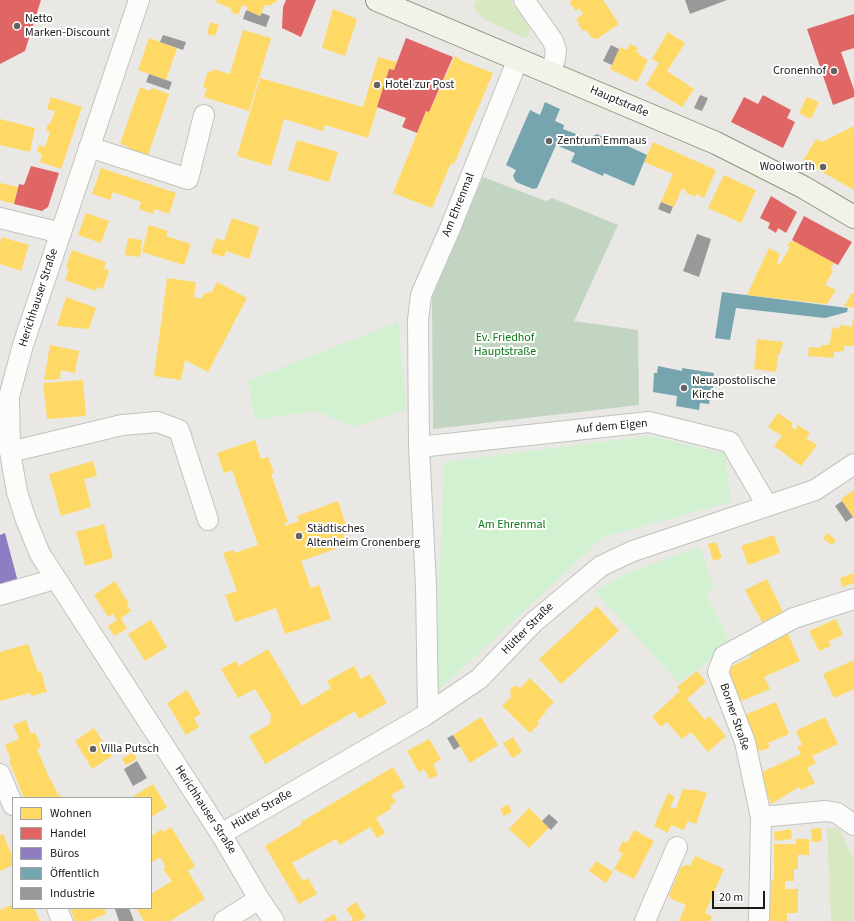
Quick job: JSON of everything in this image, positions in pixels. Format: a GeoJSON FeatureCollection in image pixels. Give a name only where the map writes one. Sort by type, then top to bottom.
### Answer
{"type":"FeatureCollection","features":[{"type":"Feature","properties":{"kind":"main road","name":"Hauptstraße"},"geometry":{"type":"LineString","coordinates":[[377,0],[716,143],[803,187],[854,217]]}},
{"type":"Feature","properties":{"kind":"street","name":"Herichhauser Straße"},"geometry":{"type":"LineString","coordinates":[[140,0],[23,345],[9,397],[10,452],[17,492],[26,520],[40,554],[221,834],[259,899],[274,921]]}},
{"type":"Feature","properties":{"kind":"street"},"geometry":{"type":"LineString","coordinates":[[524,0],[553,40],[556,50],[555,59],[550,72]]}},
{"type":"Feature","properties":{"kind":"street","name":"Am Ehrenmal"},"geometry":{"type":"LineString","coordinates":[[428,713],[426,586],[419,447],[418,320],[420,296],[452,224],[518,59]]}},
{"type":"Feature","properties":{"kind":"street"},"geometry":{"type":"LineString","coordinates":[[89,147],[188,178],[204,115]]}},
{"type":"Feature","properties":{"kind":"street"},"geometry":{"type":"LineString","coordinates":[[0,218],[61,233]]}},
{"type":"Feature","properties":{"kind":"street"},"geometry":{"type":"LineString","coordinates":[[10,452],[122,425],[158,422],[179,430],[208,520]]}},
{"type":"Feature","properties":{"kind":"street","name":"Auf dem Eigen"},"geometry":{"type":"LineString","coordinates":[[419,447],[649,422],[730,442],[767,505]]}},
{"type":"Feature","properties":{"kind":"street","name":"Hütter Straße"},"geometry":{"type":"LineString","coordinates":[[221,834],[428,713],[479,679],[534,622],[601,566],[633,551],[815,490],[854,464]]}},
{"type":"Feature","properties":{"kind":"street"},"geometry":{"type":"LineString","coordinates":[[0,595],[55,579]]}},
{"type":"Feature","properties":{"kind":"street","name":"Borner Straße"},"geometry":{"type":"LineString","coordinates":[[759,921],[761,817],[744,742],[718,672],[724,656],[794,618],[854,599]]}},
{"type":"Feature","properties":{"kind":"street"},"geometry":{"type":"LineString","coordinates":[[0,774],[12,803]]}},
{"type":"Feature","properties":{"kind":"street"},"geometry":{"type":"LineString","coordinates":[[761,817],[826,811],[837,812],[854,825]]}},
{"type":"Feature","properties":{"kind":"street"},"geometry":{"type":"LineString","coordinates":[[645,921],[677,847]]}},
{"type":"Feature","properties":{"kind":"street"},"geometry":{"type":"LineString","coordinates":[[224,921],[259,899]]}},
{"type":"Feature","properties":{"kind":"street"},"geometry":{"type":"LineString","coordinates":[[57,909],[62,921]]}},
{"type":"Feature","properties":{"kind":"green space"},"geometry":{"type":"Polygon","coordinates":[[[477,0],[510,0],[530,28],[529,35],[525,38],[483,19],[473,7],[477,0]]]}},
{"type":"Feature","properties":{"kind":"green space","name":"Ev. Friedhof Hauptstraße"},"geometry":{"type":"Polygon","coordinates":[[[483,177],[546,201],[552,198],[618,225],[574,321],[638,330],[639,405],[433,429],[432,298],[483,177]]]}},
{"type":"Feature","properties":{"kind":"green space"},"geometry":{"type":"Polygon","coordinates":[[[398,322],[406,409],[354,427],[315,411],[255,420],[248,381],[398,322]]]}},
{"type":"Feature","properties":{"kind":"green space","name":"Am Ehrenmal"},"geometry":{"type":"Polygon","coordinates":[[[650,436],[725,454],[731,502],[603,537],[435,694],[444,462],[650,436]]]}},
{"type":"Feature","properties":{"kind":"green space"},"geometry":{"type":"Polygon","coordinates":[[[700,547],[714,589],[705,592],[731,644],[718,650],[706,663],[678,682],[595,591],[630,572],[700,547]]]}},
{"type":"Feature","properties":{"kind":"green space"},"geometry":{"type":"Polygon","coordinates":[[[827,828],[839,828],[854,861],[854,921],[831,921],[827,828]]]}},
{"type":"Feature","properties":{"kind":"building: Wohnen"},"geometry":{"type":"Polygon","coordinates":[[[217,0],[277,0],[276,3],[273,2],[272,5],[265,5],[260,16],[247,11],[248,7],[242,5],[238,15],[231,12],[232,9],[216,2],[217,0]]]}},
{"type":"Feature","properties":{"kind":"building: Wohnen"},"geometry":{"type":"Polygon","coordinates":[[[572,0],[603,0],[619,24],[597,39],[592,38],[587,31],[582,30],[578,24],[579,23],[576,19],[583,14],[579,8],[576,11],[569,2],[572,0]]]}},
{"type":"Feature","properties":{"kind":"building: Wohnen"},"geometry":{"type":"Polygon","coordinates":[[[333,9],[357,19],[345,56],[322,48],[333,9]]]}},
{"type":"Feature","properties":{"kind":"building: Wohnen"},"geometry":{"type":"Polygon","coordinates":[[[210,22],[219,25],[215,36],[207,34],[210,22]]]}},
{"type":"Feature","properties":{"kind":"building: Wohnen"},"geometry":{"type":"Polygon","coordinates":[[[243,30],[271,38],[249,111],[204,97],[207,88],[203,87],[208,71],[212,73],[213,69],[230,74],[243,30]]]}},
{"type":"Feature","properties":{"kind":"building: Wohnen"},"geometry":{"type":"Polygon","coordinates":[[[668,32],[685,43],[667,71],[694,89],[682,107],[646,85],[659,63],[652,59],[668,32]]]}},
{"type":"Feature","properties":{"kind":"building: Wohnen"},"geometry":{"type":"Polygon","coordinates":[[[149,38],[177,48],[166,80],[138,70],[149,38]]]}},
{"type":"Feature","properties":{"kind":"building: Wohnen"},"geometry":{"type":"Polygon","coordinates":[[[630,44],[638,48],[636,52],[640,53],[639,55],[648,60],[637,82],[610,69],[620,47],[627,50],[630,44]]]}},
{"type":"Feature","properties":{"kind":"building: Wohnen"},"geometry":{"type":"Polygon","coordinates":[[[455,56],[462,61],[493,73],[454,164],[451,163],[432,208],[393,193],[426,111],[429,112],[455,56]]]}},
{"type":"Feature","properties":{"kind":"building: Wohnen"},"geometry":{"type":"Polygon","coordinates":[[[378,57],[397,62],[394,70],[389,69],[368,138],[325,125],[323,131],[284,119],[271,166],[237,156],[260,78],[363,107],[378,57]]]}},
{"type":"Feature","properties":{"kind":"building: Wohnen"},"geometry":{"type":"Polygon","coordinates":[[[140,87],[150,91],[152,88],[169,94],[147,158],[127,150],[129,147],[120,144],[140,87]]]}},
{"type":"Feature","properties":{"kind":"building: Wohnen"},"geometry":{"type":"Polygon","coordinates":[[[51,97],[82,107],[61,169],[40,162],[42,154],[37,152],[39,145],[45,147],[50,132],[46,130],[55,111],[47,109],[51,97]]]}},
{"type":"Feature","properties":{"kind":"building: Wohnen"},"geometry":{"type":"Polygon","coordinates":[[[807,97],[819,102],[811,119],[799,113],[807,97]]]}},
{"type":"Feature","properties":{"kind":"building: Wohnen"},"geometry":{"type":"Polygon","coordinates":[[[0,119],[35,128],[30,152],[0,145],[0,119]]]}},
{"type":"Feature","properties":{"kind":"building: Wohnen"},"geometry":{"type":"Polygon","coordinates":[[[854,126],[854,190],[803,161],[816,139],[822,142],[854,126]]]}},
{"type":"Feature","properties":{"kind":"building: Wohnen"},"geometry":{"type":"Polygon","coordinates":[[[297,140],[338,152],[329,182],[288,170],[297,140]]]}},
{"type":"Feature","properties":{"kind":"building: Wohnen"},"geometry":{"type":"Polygon","coordinates":[[[653,142],[716,170],[704,198],[696,194],[695,197],[685,192],[686,190],[682,188],[674,207],[661,202],[673,174],[644,162],[653,142]]]}},
{"type":"Feature","properties":{"kind":"building: Wohnen"},"geometry":{"type":"Polygon","coordinates":[[[101,168],[176,193],[169,214],[155,209],[153,214],[139,209],[141,202],[113,192],[110,200],[92,194],[101,168]]]}},
{"type":"Feature","properties":{"kind":"building: Wohnen"},"geometry":{"type":"Polygon","coordinates":[[[724,175],[756,190],[741,223],[708,208],[724,175]]]}},
{"type":"Feature","properties":{"kind":"building: Wohnen"},"geometry":{"type":"Polygon","coordinates":[[[0,183],[18,187],[14,204],[0,200],[0,183]]]}},
{"type":"Feature","properties":{"kind":"building: Wohnen"},"geometry":{"type":"Polygon","coordinates":[[[86,213],[109,221],[101,243],[78,235],[86,213]]]}},
{"type":"Feature","properties":{"kind":"building: Wohnen"},"geometry":{"type":"Polygon","coordinates":[[[232,218],[259,227],[249,259],[226,251],[224,257],[211,253],[216,238],[224,241],[232,218]]]}},
{"type":"Feature","properties":{"kind":"building: Wohnen"},"geometry":{"type":"Polygon","coordinates":[[[149,225],[168,231],[166,236],[191,244],[184,265],[142,252],[149,225]]]}},
{"type":"Feature","properties":{"kind":"building: Wohnen"},"geometry":{"type":"Polygon","coordinates":[[[2,237],[29,245],[21,271],[0,264],[0,243],[2,237]]]}},
{"type":"Feature","properties":{"kind":"building: Wohnen"},"geometry":{"type":"Polygon","coordinates":[[[128,238],[142,240],[140,257],[125,255],[128,238]]]}},
{"type":"Feature","properties":{"kind":"building: Wohnen"},"geometry":{"type":"Polygon","coordinates":[[[794,240],[834,263],[830,270],[833,271],[825,285],[836,290],[827,304],[747,295],[769,248],[780,254],[777,263],[780,264],[790,247],[787,246],[790,241],[793,242],[794,240]]]}},
{"type":"Feature","properties":{"kind":"building: Wohnen"},"geometry":{"type":"Polygon","coordinates":[[[72,250],[106,262],[104,269],[109,270],[103,289],[97,287],[96,291],[65,280],[69,269],[66,268],[72,250]]]}},
{"type":"Feature","properties":{"kind":"building: Wohnen"},"geometry":{"type":"Polygon","coordinates":[[[167,278],[196,282],[194,297],[201,299],[205,293],[212,292],[217,282],[247,298],[208,372],[185,360],[181,380],[154,376],[167,278]]]}},
{"type":"Feature","properties":{"kind":"building: Wohnen"},"geometry":{"type":"Polygon","coordinates":[[[852,293],[854,293],[854,308],[844,306],[852,293]]]}},
{"type":"Feature","properties":{"kind":"building: Wohnen"},"geometry":{"type":"Polygon","coordinates":[[[66,297],[96,308],[89,329],[57,326],[66,297]]]}},
{"type":"Feature","properties":{"kind":"building: Wohnen"},"geometry":{"type":"Polygon","coordinates":[[[854,316],[854,346],[844,346],[844,351],[834,352],[834,358],[808,356],[809,347],[821,348],[821,345],[829,345],[833,327],[839,329],[840,325],[851,327],[854,316]]]}},
{"type":"Feature","properties":{"kind":"building: Wohnen"},"geometry":{"type":"Polygon","coordinates":[[[757,339],[783,342],[780,354],[778,354],[776,372],[754,369],[757,339]]]}},
{"type":"Feature","properties":{"kind":"building: Wohnen"},"geometry":{"type":"Polygon","coordinates":[[[50,345],[79,351],[75,373],[61,370],[60,379],[44,380],[50,345]]]}},
{"type":"Feature","properties":{"kind":"building: Wohnen"},"geometry":{"type":"Polygon","coordinates":[[[83,380],[86,416],[47,419],[43,383],[83,380]]]}},
{"type":"Feature","properties":{"kind":"building: Wohnen"},"geometry":{"type":"Polygon","coordinates":[[[778,413],[793,423],[791,426],[795,430],[798,425],[810,433],[806,438],[817,445],[801,466],[774,446],[782,436],[768,427],[778,413]]]}},
{"type":"Feature","properties":{"kind":"building: Wohnen","name":"Städtisches Altenheim Cronenberg"},"geometry":{"type":"Polygon","coordinates":[[[255,440],[261,459],[268,457],[274,473],[271,474],[288,522],[284,523],[285,526],[299,521],[297,516],[338,501],[346,525],[341,527],[347,545],[301,561],[311,588],[319,585],[331,619],[285,634],[276,608],[235,622],[225,595],[237,591],[223,553],[234,550],[235,553],[258,545],[232,470],[224,473],[217,453],[255,440]]]}},
{"type":"Feature","properties":{"kind":"building: Wohnen"},"geometry":{"type":"Polygon","coordinates":[[[93,461],[97,476],[84,479],[91,507],[61,516],[49,474],[93,461]]]}},
{"type":"Feature","properties":{"kind":"building: Wohnen"},"geometry":{"type":"Polygon","coordinates":[[[854,490],[854,519],[841,499],[854,490]]]}},
{"type":"Feature","properties":{"kind":"building: Wohnen"},"geometry":{"type":"Polygon","coordinates":[[[104,524],[113,558],[85,566],[76,532],[104,524]]]}},
{"type":"Feature","properties":{"kind":"building: Wohnen"},"geometry":{"type":"Polygon","coordinates":[[[827,533],[836,540],[832,545],[823,539],[827,533]]]}},
{"type":"Feature","properties":{"kind":"building: Wohnen"},"geometry":{"type":"Polygon","coordinates":[[[774,535],[780,553],[748,565],[741,546],[774,535]]]}},
{"type":"Feature","properties":{"kind":"building: Wohnen"},"geometry":{"type":"Polygon","coordinates":[[[716,542],[722,558],[713,561],[708,544],[716,542]]]}},
{"type":"Feature","properties":{"kind":"building: Wohnen"},"geometry":{"type":"Polygon","coordinates":[[[854,573],[854,583],[842,587],[840,578],[854,573]]]}},
{"type":"Feature","properties":{"kind":"building: Wohnen"},"geometry":{"type":"Polygon","coordinates":[[[767,579],[783,612],[762,622],[745,590],[767,579]]]}},
{"type":"Feature","properties":{"kind":"building: Wohnen"},"geometry":{"type":"Polygon","coordinates":[[[115,581],[129,604],[127,605],[131,611],[121,618],[127,629],[114,636],[108,626],[117,620],[113,614],[108,617],[94,595],[115,581]]]}},
{"type":"Feature","properties":{"kind":"building: Wohnen"},"geometry":{"type":"Polygon","coordinates":[[[597,606],[619,631],[561,684],[539,659],[597,606]]]}},
{"type":"Feature","properties":{"kind":"building: Wohnen"},"geometry":{"type":"Polygon","coordinates":[[[836,619],[843,635],[829,641],[831,646],[819,651],[809,631],[836,619]]]}},
{"type":"Feature","properties":{"kind":"building: Wohnen"},"geometry":{"type":"Polygon","coordinates":[[[151,620],[167,647],[145,661],[128,634],[151,620]]]}},
{"type":"Feature","properties":{"kind":"building: Wohnen"},"geometry":{"type":"Polygon","coordinates":[[[788,634],[800,661],[764,677],[770,689],[737,703],[724,670],[751,657],[749,653],[788,634]]]}},
{"type":"Feature","properties":{"kind":"building: Wohnen"},"geometry":{"type":"Polygon","coordinates":[[[28,644],[38,672],[41,671],[47,692],[31,696],[30,693],[0,701],[0,652],[28,644]]]}},
{"type":"Feature","properties":{"kind":"building: Wohnen"},"geometry":{"type":"Polygon","coordinates":[[[268,649],[302,706],[331,688],[327,681],[354,666],[361,679],[370,674],[387,703],[359,719],[355,711],[265,764],[249,736],[270,724],[271,715],[255,689],[238,698],[221,669],[236,661],[239,666],[268,649]]]}},
{"type":"Feature","properties":{"kind":"building: Wohnen"},"geometry":{"type":"Polygon","coordinates":[[[854,660],[854,689],[834,698],[823,674],[854,660]]]}},
{"type":"Feature","properties":{"kind":"building: Wohnen"},"geometry":{"type":"Polygon","coordinates":[[[697,671],[706,682],[687,699],[705,720],[709,716],[726,736],[708,752],[691,732],[682,739],[667,722],[661,727],[652,717],[680,691],[677,687],[697,671]]]}},
{"type":"Feature","properties":{"kind":"building: Wohnen"},"geometry":{"type":"Polygon","coordinates":[[[530,678],[554,702],[537,722],[539,724],[530,733],[502,706],[511,697],[510,691],[512,687],[516,686],[520,688],[530,678]]]}},
{"type":"Feature","properties":{"kind":"building: Wohnen"},"geometry":{"type":"Polygon","coordinates":[[[187,690],[201,714],[194,718],[199,727],[186,735],[167,703],[187,690]]]}},
{"type":"Feature","properties":{"kind":"building: Wohnen"},"geometry":{"type":"Polygon","coordinates":[[[776,702],[789,734],[768,743],[770,748],[754,752],[742,716],[776,702]]]}},
{"type":"Feature","properties":{"kind":"building: Wohnen"},"geometry":{"type":"Polygon","coordinates":[[[481,717],[498,745],[470,763],[453,735],[481,717]]]}},
{"type":"Feature","properties":{"kind":"building: Wohnen"},"geometry":{"type":"Polygon","coordinates":[[[825,717],[838,744],[812,756],[816,763],[807,768],[815,783],[801,790],[799,787],[771,804],[760,773],[801,754],[797,747],[802,745],[796,731],[825,717]]]}},
{"type":"Feature","properties":{"kind":"building: Wohnen"},"geometry":{"type":"Polygon","coordinates":[[[26,720],[31,734],[35,732],[41,747],[37,749],[50,780],[58,795],[60,794],[61,797],[24,797],[9,761],[11,760],[5,745],[19,739],[13,725],[26,720]]]}},
{"type":"Feature","properties":{"kind":"building: Wohnen","name":"Villa Putsch"},"geometry":{"type":"Polygon","coordinates":[[[94,728],[112,756],[92,769],[75,741],[94,728]]]}},
{"type":"Feature","properties":{"kind":"building: Wohnen"},"geometry":{"type":"Polygon","coordinates":[[[513,737],[522,752],[512,758],[503,743],[513,737]]]}},
{"type":"Feature","properties":{"kind":"building: Wohnen"},"geometry":{"type":"Polygon","coordinates":[[[429,739],[441,759],[433,764],[438,775],[430,779],[424,769],[419,772],[407,751],[429,739]]]}},
{"type":"Feature","properties":{"kind":"building: Wohnen"},"geometry":{"type":"Polygon","coordinates":[[[133,752],[137,759],[126,765],[122,759],[133,752]]]}},
{"type":"Feature","properties":{"kind":"building: Wohnen"},"geometry":{"type":"Polygon","coordinates":[[[393,767],[405,787],[391,795],[396,802],[390,805],[391,809],[376,818],[385,833],[377,838],[370,827],[340,845],[336,839],[292,863],[303,881],[308,878],[317,894],[299,904],[265,846],[302,824],[301,822],[393,767]]]}},
{"type":"Feature","properties":{"kind":"building: Wohnen"},"geometry":{"type":"Polygon","coordinates":[[[153,784],[167,807],[152,816],[152,797],[133,797],[153,784]]]}},
{"type":"Feature","properties":{"kind":"building: Wohnen"},"geometry":{"type":"Polygon","coordinates":[[[683,789],[707,793],[696,824],[688,821],[684,830],[671,825],[668,833],[654,826],[668,793],[675,797],[670,807],[676,809],[683,789]]]}},
{"type":"Feature","properties":{"kind":"building: Wohnen"},"geometry":{"type":"Polygon","coordinates":[[[508,804],[512,812],[504,816],[500,809],[508,804]]]}},
{"type":"Feature","properties":{"kind":"building: Wohnen"},"geometry":{"type":"Polygon","coordinates":[[[529,808],[549,828],[529,848],[509,829],[529,808]]]}},
{"type":"Feature","properties":{"kind":"building: Wohnen"},"geometry":{"type":"Polygon","coordinates":[[[171,827],[195,866],[188,871],[205,899],[170,921],[144,921],[137,909],[152,909],[152,893],[172,881],[163,869],[166,867],[160,857],[152,862],[152,835],[162,829],[163,832],[171,827]]]}},
{"type":"Feature","properties":{"kind":"building: Wohnen"},"geometry":{"type":"Polygon","coordinates":[[[821,828],[822,841],[812,842],[811,829],[821,828]]]}},
{"type":"Feature","properties":{"kind":"building: Wohnen"},"geometry":{"type":"Polygon","coordinates":[[[791,829],[792,839],[775,841],[774,832],[791,829]]]}},
{"type":"Feature","properties":{"kind":"building: Wohnen"},"geometry":{"type":"Polygon","coordinates":[[[634,830],[654,841],[634,879],[614,869],[623,854],[618,851],[623,841],[627,843],[634,830]]]}},
{"type":"Feature","properties":{"kind":"building: Wohnen"},"geometry":{"type":"Polygon","coordinates":[[[3,834],[12,856],[12,865],[0,871],[0,835],[3,834]]]}},
{"type":"Feature","properties":{"kind":"building: Wohnen"},"geometry":{"type":"Polygon","coordinates":[[[796,839],[809,839],[809,855],[798,855],[798,869],[794,869],[794,881],[785,881],[785,889],[798,889],[798,913],[787,913],[787,921],[770,921],[771,881],[774,880],[774,844],[796,844],[796,839]]]}},
{"type":"Feature","properties":{"kind":"building: Wohnen"},"geometry":{"type":"Polygon","coordinates":[[[695,856],[724,869],[705,913],[712,916],[710,921],[679,921],[686,905],[671,899],[669,895],[681,867],[687,865],[690,866],[695,856]]]}},
{"type":"Feature","properties":{"kind":"building: Wohnen"},"geometry":{"type":"Polygon","coordinates":[[[596,861],[613,872],[606,883],[589,871],[596,861]]]}},
{"type":"Feature","properties":{"kind":"building: Wohnen"},"geometry":{"type":"Polygon","coordinates":[[[356,902],[366,917],[360,921],[350,921],[353,919],[346,909],[356,902]]]}},
{"type":"Feature","properties":{"kind":"building: Wohnen"},"geometry":{"type":"Polygon","coordinates":[[[12,904],[12,909],[34,909],[40,921],[0,921],[0,910],[12,904]]]}},
{"type":"Feature","properties":{"kind":"building: Wohnen"},"geometry":{"type":"Polygon","coordinates":[[[70,909],[104,909],[106,914],[89,921],[75,921],[70,909]]]}},
{"type":"Feature","properties":{"kind":"building: Wohnen"},"geometry":{"type":"Polygon","coordinates":[[[334,914],[338,921],[323,921],[334,914]]]}},
{"type":"Feature","properties":{"kind":"building: Handel","name":"Netto Marken-Discount"},"geometry":{"type":"Polygon","coordinates":[[[0,0],[41,0],[25,51],[0,64],[0,0]]]}},
{"type":"Feature","properties":{"kind":"building: Handel"},"geometry":{"type":"Polygon","coordinates":[[[286,0],[316,0],[301,37],[282,28],[283,7],[286,0]]]}},
{"type":"Feature","properties":{"kind":"building: Handel","name":"Cronenhof"},"geometry":{"type":"Polygon","coordinates":[[[854,14],[854,48],[841,52],[854,90],[854,97],[833,105],[807,29],[854,14]]]}},
{"type":"Feature","properties":{"kind":"building: Handel"},"geometry":{"type":"Polygon","coordinates":[[[406,38],[453,57],[429,112],[426,111],[417,133],[402,127],[406,118],[377,107],[389,69],[394,70],[406,38]]]}},
{"type":"Feature","properties":{"kind":"building: Handel"},"geometry":{"type":"Polygon","coordinates":[[[763,95],[791,110],[787,118],[795,122],[783,148],[731,122],[744,97],[758,104],[763,95]]]}},
{"type":"Feature","properties":{"kind":"building: Handel"},"geometry":{"type":"Polygon","coordinates":[[[31,166],[59,173],[48,207],[42,211],[14,204],[19,184],[24,185],[31,166]]]}},
{"type":"Feature","properties":{"kind":"building: Handel"},"geometry":{"type":"Polygon","coordinates":[[[771,196],[797,212],[786,233],[778,228],[776,233],[768,228],[770,223],[760,218],[771,196]]]}},
{"type":"Feature","properties":{"kind":"building: Handel"},"geometry":{"type":"Polygon","coordinates":[[[804,216],[852,242],[838,265],[792,240],[804,216]]]}},
{"type":"Feature","properties":{"kind":"building: Büros"},"geometry":{"type":"Polygon","coordinates":[[[5,533],[18,582],[0,587],[0,535],[5,533]]]}},
{"type":"Feature","properties":{"kind":"building: Öffentlich"},"geometry":{"type":"Polygon","coordinates":[[[545,102],[560,109],[555,121],[564,125],[563,129],[592,140],[593,136],[597,134],[603,137],[605,142],[614,146],[617,141],[647,155],[634,186],[604,173],[603,176],[571,162],[575,153],[556,145],[537,188],[533,189],[516,182],[513,176],[516,170],[506,165],[530,110],[540,115],[545,102]]]}},
{"type":"Feature","properties":{"kind":"building: Öffentlich"},"geometry":{"type":"Polygon","coordinates":[[[722,292],[848,308],[847,312],[825,318],[736,308],[730,340],[715,338],[722,292]]]}},
{"type":"Feature","properties":{"kind":"building: Öffentlich","name":"Neuapostolische Kirche"},"geometry":{"type":"Polygon","coordinates":[[[658,366],[682,371],[682,368],[714,373],[713,389],[711,389],[709,404],[700,403],[699,410],[676,406],[677,396],[653,392],[654,373],[657,373],[658,366]]]}},
{"type":"Feature","properties":{"kind":"building: Industrie"},"geometry":{"type":"Polygon","coordinates":[[[685,0],[727,0],[690,14],[685,0]]]}},
{"type":"Feature","properties":{"kind":"building: Industrie"},"geometry":{"type":"Polygon","coordinates":[[[246,10],[260,16],[262,13],[270,16],[266,27],[243,19],[246,10]]]}},
{"type":"Feature","properties":{"kind":"building: Industrie"},"geometry":{"type":"Polygon","coordinates":[[[163,35],[186,42],[183,50],[160,42],[163,35]]]}},
{"type":"Feature","properties":{"kind":"building: Industrie"},"geometry":{"type":"Polygon","coordinates":[[[611,45],[619,49],[612,65],[603,61],[611,45]]]}},
{"type":"Feature","properties":{"kind":"building: Industrie"},"geometry":{"type":"Polygon","coordinates":[[[149,74],[172,82],[169,90],[146,82],[149,74]]]}},
{"type":"Feature","properties":{"kind":"building: Industrie"},"geometry":{"type":"Polygon","coordinates":[[[700,95],[708,98],[702,111],[694,108],[700,95]]]}},
{"type":"Feature","properties":{"kind":"building: Industrie"},"geometry":{"type":"Polygon","coordinates":[[[661,202],[673,207],[670,214],[658,209],[661,202]]]}},
{"type":"Feature","properties":{"kind":"building: Industrie"},"geometry":{"type":"Polygon","coordinates":[[[697,234],[711,239],[699,277],[683,271],[697,234]]]}},
{"type":"Feature","properties":{"kind":"building: Industrie"},"geometry":{"type":"Polygon","coordinates":[[[842,501],[853,517],[846,522],[835,506],[842,501]]]}},
{"type":"Feature","properties":{"kind":"building: Industrie"},"geometry":{"type":"Polygon","coordinates":[[[453,735],[460,746],[454,750],[447,738],[453,735]]]}},
{"type":"Feature","properties":{"kind":"building: Industrie"},"geometry":{"type":"Polygon","coordinates":[[[137,761],[147,778],[133,786],[124,769],[137,761]]]}},
{"type":"Feature","properties":{"kind":"building: Industrie"},"geometry":{"type":"Polygon","coordinates":[[[549,814],[558,822],[551,830],[542,821],[549,814]]]}},
{"type":"Feature","properties":{"kind":"building: Industrie"},"geometry":{"type":"Polygon","coordinates":[[[115,909],[129,909],[134,921],[119,921],[115,909]]]}},
{"type":"Feature","properties":{"kind":"place","name":"Netto Marken-Discount"},"geometry":{"type":"Point","coordinates":[17,26]}},
{"type":"Feature","properties":{"kind":"place","name":"Cronenhof"},"geometry":{"type":"Point","coordinates":[834,71]}},
{"type":"Feature","properties":{"kind":"place","name":"Hotel zur Post"},"geometry":{"type":"Point","coordinates":[377,85]}},
{"type":"Feature","properties":{"kind":"place","name":"Zentrum Emmaus"},"geometry":{"type":"Point","coordinates":[549,141]}},
{"type":"Feature","properties":{"kind":"place","name":"Woolworth"},"geometry":{"type":"Point","coordinates":[823,167]}},
{"type":"Feature","properties":{"kind":"place","name":"Neuapostolische Kirche"},"geometry":{"type":"Point","coordinates":[684,388]}},
{"type":"Feature","properties":{"kind":"place","name":"Städtisches Altenheim Cronenberg"},"geometry":{"type":"Point","coordinates":[299,536]}},
{"type":"Feature","properties":{"kind":"place","name":"Villa Putsch"},"geometry":{"type":"Point","coordinates":[93,749]}}]}
